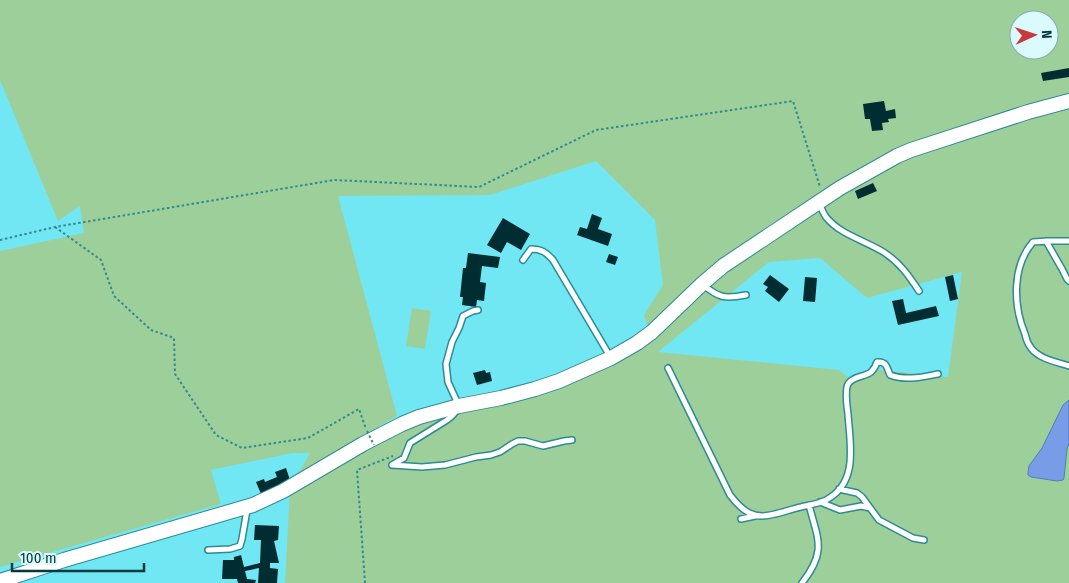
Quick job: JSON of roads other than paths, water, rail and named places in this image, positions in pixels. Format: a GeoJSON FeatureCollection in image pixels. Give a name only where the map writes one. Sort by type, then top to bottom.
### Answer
{"type":"FeatureCollection","features":[{"type":"Feature","properties":{"kind":"main road"},"geometry":{"type":"LineString","coordinates":[[0,581],[64,560],[247,507],[268,499],[363,444],[419,417],[541,387],[611,358],[652,332],[723,266],[868,172],[911,150],[1028,112],[1069,101]]}},
{"type":"Feature","properties":{"kind":"lane"},"geometry":{"type":"LineString","coordinates":[[821,201],[827,218],[839,228],[885,253],[902,267],[919,291]]}},
{"type":"Feature","properties":{"kind":"lane"},"geometry":{"type":"LineString","coordinates":[[1046,240],[1069,281]]}},
{"type":"Feature","properties":{"kind":"lane"},"geometry":{"type":"LineString","coordinates":[[1069,241],[1046,240],[1033,242],[1025,252],[1017,278],[1020,322],[1031,348],[1034,352],[1045,358],[1069,366]]}},
{"type":"Feature","properties":{"kind":"lane"},"geometry":{"type":"LineString","coordinates":[[523,260],[531,249],[540,249],[553,260],[611,358]]}},
{"type":"Feature","properties":{"kind":"lane"},"geometry":{"type":"LineString","coordinates":[[702,284],[713,293],[721,296],[746,295]]}},
{"type":"Feature","properties":{"kind":"lane"},"geometry":{"type":"LineString","coordinates":[[478,310],[464,316],[452,342],[446,364],[448,382],[459,406],[457,410],[452,416],[410,442],[404,458],[392,466],[445,465],[491,455],[518,441],[543,446],[572,440]]}},
{"type":"Feature","properties":{"kind":"lane"},"geometry":{"type":"LineString","coordinates":[[740,519],[773,515],[820,502],[832,496],[839,489],[848,476],[850,469],[847,388],[849,383],[856,378],[870,373],[877,362],[885,363],[890,375],[894,377],[911,379],[938,374]]}},
{"type":"Feature","properties":{"kind":"lane"},"geometry":{"type":"LineString","coordinates":[[668,368],[730,495],[742,508],[756,516]]}},
{"type":"Feature","properties":{"kind":"lane"},"geometry":{"type":"LineString","coordinates":[[839,489],[857,493],[879,520],[913,538],[924,540]]}},
{"type":"Feature","properties":{"kind":"lane"},"geometry":{"type":"LineString","coordinates":[[820,502],[840,510],[860,506],[870,508]]}},
{"type":"Feature","properties":{"kind":"lane"},"geometry":{"type":"LineString","coordinates":[[802,583],[818,555],[816,532],[809,505]]}},
{"type":"Feature","properties":{"kind":"lane"},"geometry":{"type":"LineString","coordinates":[[208,550],[230,549],[240,546],[247,507]]}},
{"type":"Feature","properties":{"kind":"water"},"geometry":{"type":"Polygon","coordinates":[[[1069,400],[1069,444],[1064,478],[1057,481],[1031,477],[1028,475],[1029,466],[1042,448],[1063,405],[1069,400]]]}}]}
